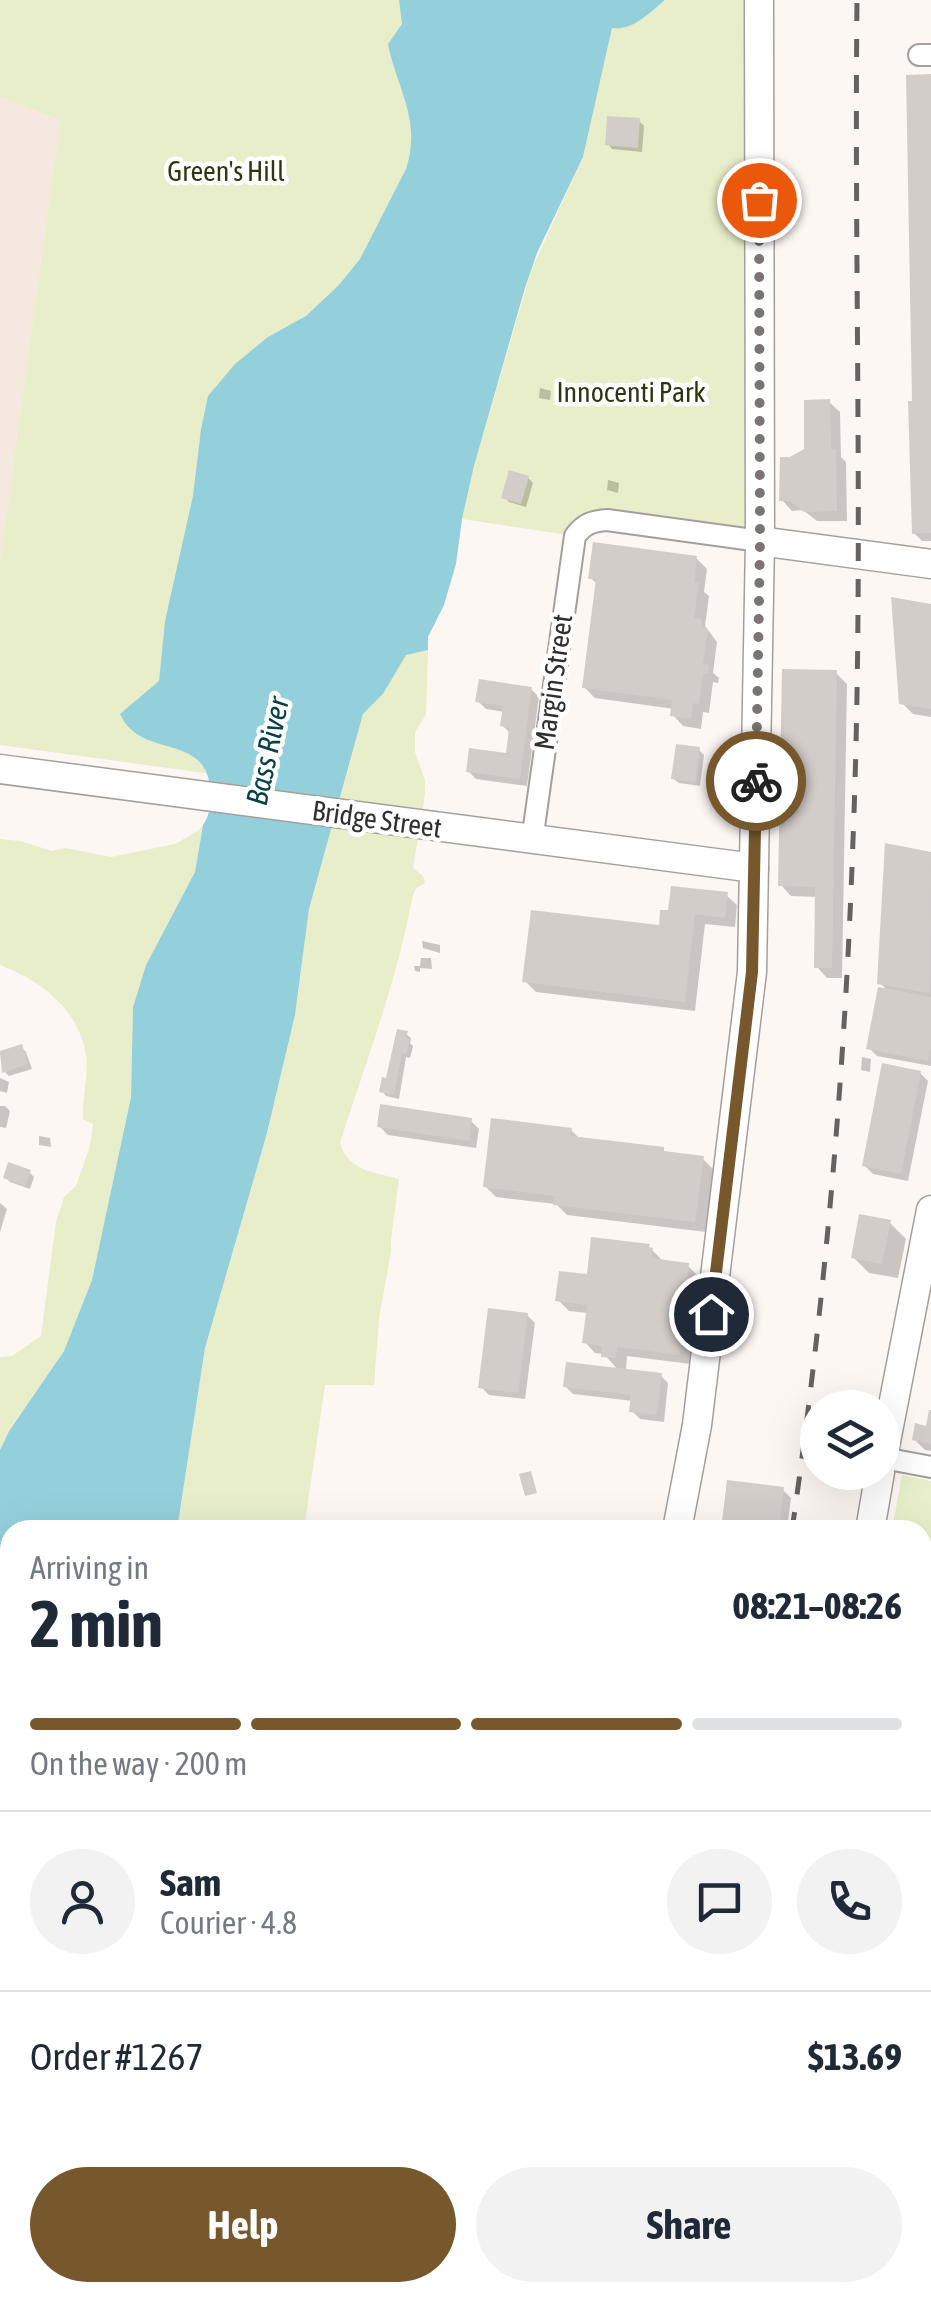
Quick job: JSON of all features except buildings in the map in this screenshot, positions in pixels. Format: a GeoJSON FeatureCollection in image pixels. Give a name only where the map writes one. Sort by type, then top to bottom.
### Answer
{"type":"FeatureCollection","features":[{"type":"Feature","properties":{"kind":"street"},"geometry":{"type":"LineString","coordinates":[[679,1520],[696,1431],[753,952],[760,541],[759,0]]}},
{"type":"Feature","properties":{"kind":"street","name":"Margin Street"},"geometry":{"type":"LineString","coordinates":[[532,841],[574,536],[594,520],[607,520],[760,541]]}},
{"type":"Feature","properties":{"kind":"street"},"geometry":{"type":"LineString","coordinates":[[760,541],[931,564]]}},
{"type":"Feature","properties":{"kind":"street","name":"Bridge Street"},"geometry":{"type":"LineString","coordinates":[[0,769],[754,868]]}},
{"type":"Feature","properties":{"kind":"street"},"geometry":{"type":"LineString","coordinates":[[897,1390],[931,1212]]}},
{"type":"Feature","properties":{"kind":"street"},"geometry":{"type":"LineString","coordinates":[[900,1462],[931,1467]]}},
{"type":"Feature","properties":{"kind":"street"},"geometry":{"type":"LineString","coordinates":[[872,1520],[877,1490]]}},
{"type":"Feature","properties":{"kind":"shaded area"},"geometry":{"type":"Polygon","coordinates":[[[0,97],[60,120],[0,560],[0,97]]]}},
{"type":"Feature","properties":{"kind":"green space","name":"Green's Hill"},"geometry":{"type":"Polygon","coordinates":[[[0,0],[410,0],[425,162],[219,775],[0,745],[0,560],[60,120],[0,97],[0,0]]]}},
{"type":"Feature","properties":{"kind":"green space","name":"Innocenti Park"},"geometry":{"type":"Polygon","coordinates":[[[665,0],[759,0],[760,541],[607,520],[575,536],[462,519],[531,271],[583,157],[612,27],[638,22],[665,0]]]}},
{"type":"Feature","properties":{"kind":"green space"},"geometry":{"type":"Polygon","coordinates":[[[428,650],[426,715],[415,732],[415,752],[425,780],[425,794],[413,868],[425,883],[416,888],[412,898],[389,991],[340,1143],[356,1165],[399,1179],[379,1318],[374,1385],[325,1385],[305,1520],[179,1520],[205,1348],[267,1133],[295,1015],[309,909],[363,714],[383,694],[406,654],[428,650]]]}},
{"type":"Feature","properties":{"kind":"green space"},"geometry":{"type":"Polygon","coordinates":[[[203,825],[195,872],[146,965],[133,1007],[131,1097],[92,1280],[64,1351],[9,1430],[0,1450],[0,1357],[12,1356],[41,1336],[56,1222],[64,1197],[76,1186],[93,1124],[83,1119],[86,1058],[73,1020],[53,996],[0,965],[0,839],[52,851],[65,848],[111,857],[175,844],[203,825]]]}},
{"type":"Feature","properties":{"kind":"green space"},"geometry":{"type":"Polygon","coordinates":[[[902,1475],[931,1481],[931,1520],[894,1520],[902,1475]]]}},
{"type":"Feature","properties":{"kind":"water","name":"Bass River"},"geometry":{"type":"Polygon","coordinates":[[[399,0],[665,0],[634,24],[612,28],[583,157],[537,253],[525,288],[474,466],[456,564],[444,605],[428,637],[428,650],[406,655],[383,694],[363,714],[309,909],[295,1015],[267,1133],[205,1348],[179,1520],[0,1520],[0,1450],[64,1351],[92,1280],[131,1097],[133,1007],[146,965],[195,872],[208,816],[210,787],[205,770],[196,759],[142,737],[120,714],[159,681],[165,621],[193,496],[208,396],[235,364],[268,337],[306,316],[339,285],[360,259],[406,169],[410,120],[388,44],[402,24],[399,0]]]}},
{"type":"Feature","properties":{"kind":"railway"},"geometry":{"type":"LineString","coordinates":[[793,1520],[824,1272],[849,927],[858,630],[857,0]]}},
{"type":"Feature","properties":{"kind":"way so far"},"geometry":{"type":"LineString","coordinates":[[756,781],[759,200]]}},
{"type":"Feature","properties":{"kind":"route"},"geometry":{"type":"LineString","coordinates":[[711,1314],[752,972],[756,781]]}}]}
